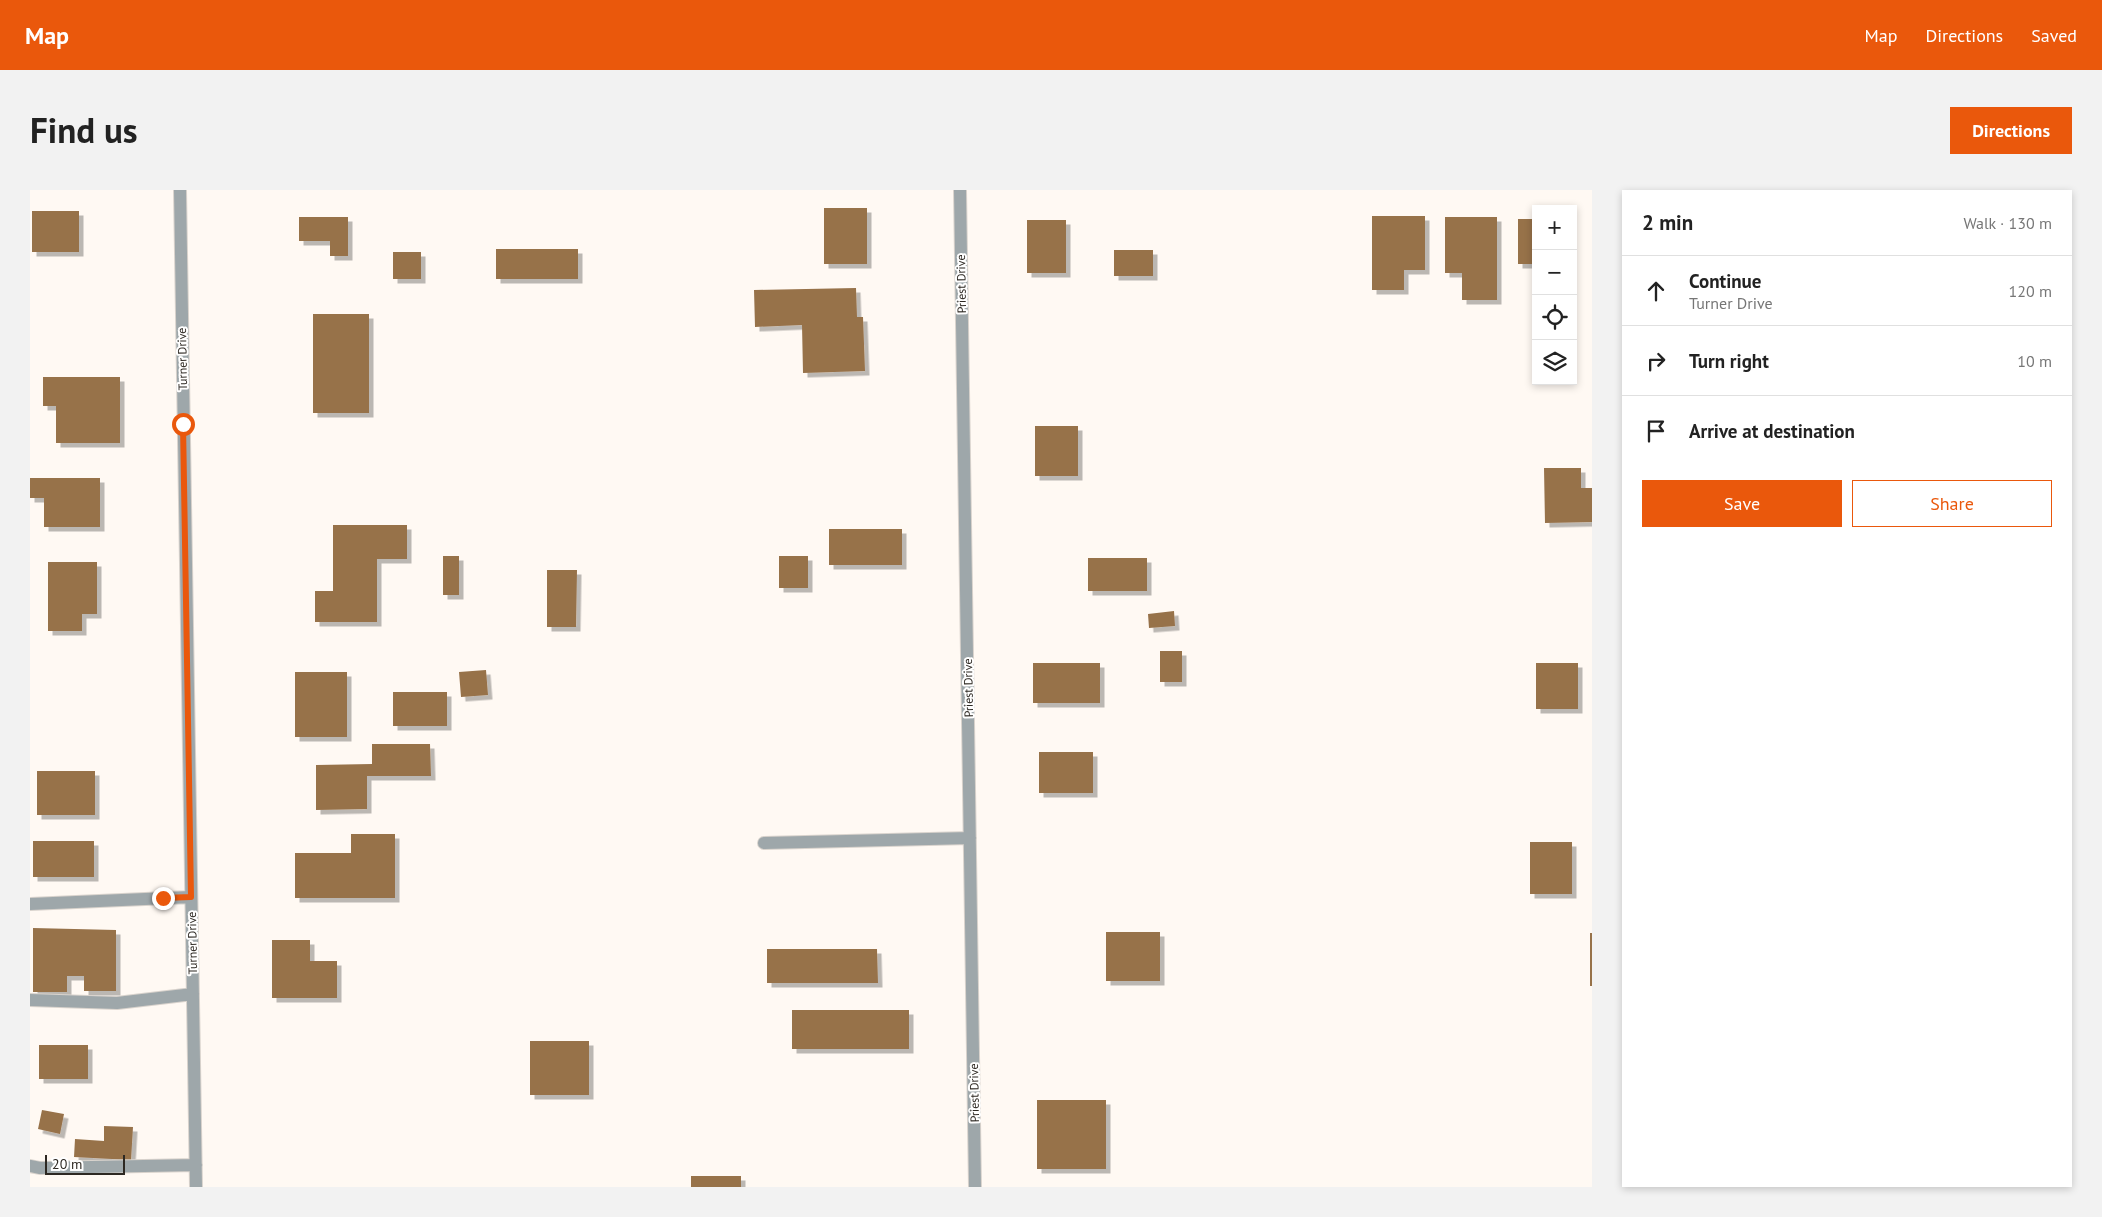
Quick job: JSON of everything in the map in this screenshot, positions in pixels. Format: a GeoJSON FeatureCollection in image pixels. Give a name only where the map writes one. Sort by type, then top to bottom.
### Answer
{"type":"FeatureCollection","features":[{"type":"Feature","properties":{"kind":"street","name":"Turner Drive"},"geometry":{"type":"LineString","coordinates":[[180,190],[196,1187]]}},
{"type":"Feature","properties":{"kind":"street","name":"Priest Drive"},"geometry":{"type":"LineString","coordinates":[[960,190],[975,1187]]}},
{"type":"Feature","properties":{"kind":"street"},"geometry":{"type":"LineString","coordinates":[[764,844],[970,838]]}},
{"type":"Feature","properties":{"kind":"street"},"geometry":{"type":"LineString","coordinates":[[30,904],[191,897]]}},
{"type":"Feature","properties":{"kind":"street"},"geometry":{"type":"LineString","coordinates":[[30,1000],[117,1003],[193,994]]}},
{"type":"Feature","properties":{"kind":"street"},"geometry":{"type":"LineString","coordinates":[[30,1166],[40,1168],[196,1165]]}},
{"type":"Feature","properties":{"kind":"building"},"geometry":{"type":"Polygon","coordinates":[[[824,208],[867,208],[867,264],[824,264],[824,208]]]}},
{"type":"Feature","properties":{"kind":"building"},"geometry":{"type":"Polygon","coordinates":[[[32,211],[79,211],[79,252],[32,252],[32,211]]]}},
{"type":"Feature","properties":{"kind":"building"},"geometry":{"type":"Polygon","coordinates":[[[1372,216],[1425,216],[1425,270],[1404,270],[1404,290],[1372,290],[1372,216]]]}},
{"type":"Feature","properties":{"kind":"building"},"geometry":{"type":"Polygon","coordinates":[[[299,217],[348,217],[348,256],[330,256],[330,241],[299,241],[299,217]]]}},
{"type":"Feature","properties":{"kind":"building"},"geometry":{"type":"Polygon","coordinates":[[[1445,217],[1497,217],[1497,300],[1462,300],[1462,273],[1445,273],[1445,217]]]}},
{"type":"Feature","properties":{"kind":"building"},"geometry":{"type":"Polygon","coordinates":[[[1518,219],[1532,219],[1532,264],[1518,264],[1518,219]]]}},
{"type":"Feature","properties":{"kind":"building"},"geometry":{"type":"Polygon","coordinates":[[[1027,220],[1066,220],[1066,273],[1027,273],[1027,220]]]}},
{"type":"Feature","properties":{"kind":"building"},"geometry":{"type":"Polygon","coordinates":[[[496,249],[578,249],[578,279],[496,279],[496,249]]]}},
{"type":"Feature","properties":{"kind":"building"},"geometry":{"type":"Polygon","coordinates":[[[1114,250],[1153,250],[1153,276],[1114,276],[1114,250]]]}},
{"type":"Feature","properties":{"kind":"building"},"geometry":{"type":"Polygon","coordinates":[[[393,252],[421,252],[421,279],[393,279],[393,252]]]}},
{"type":"Feature","properties":{"kind":"building"},"geometry":{"type":"Polygon","coordinates":[[[856,288],[857,317],[863,317],[865,371],[803,373],[802,325],[755,327],[754,290],[856,288]]]}},
{"type":"Feature","properties":{"kind":"building"},"geometry":{"type":"Polygon","coordinates":[[[313,314],[369,314],[369,413],[313,413],[313,314]]]}},
{"type":"Feature","properties":{"kind":"building"},"geometry":{"type":"Polygon","coordinates":[[[43,377],[120,377],[120,443],[56,443],[56,406],[43,406],[43,377]]]}},
{"type":"Feature","properties":{"kind":"building"},"geometry":{"type":"Polygon","coordinates":[[[1035,426],[1078,426],[1078,476],[1035,476],[1035,426]]]}},
{"type":"Feature","properties":{"kind":"building"},"geometry":{"type":"Polygon","coordinates":[[[1544,468],[1581,468],[1581,488],[1592,488],[1592,522],[1545,523],[1544,468]]]}},
{"type":"Feature","properties":{"kind":"building"},"geometry":{"type":"Polygon","coordinates":[[[30,478],[100,478],[100,527],[44,527],[44,498],[30,498],[30,478]]]}},
{"type":"Feature","properties":{"kind":"building"},"geometry":{"type":"Polygon","coordinates":[[[333,525],[407,525],[407,559],[377,559],[377,622],[315,622],[315,591],[333,591],[333,525]]]}},
{"type":"Feature","properties":{"kind":"building"},"geometry":{"type":"Polygon","coordinates":[[[829,529],[902,529],[902,565],[829,565],[829,529]]]}},
{"type":"Feature","properties":{"kind":"building"},"geometry":{"type":"Polygon","coordinates":[[[443,556],[459,556],[459,595],[443,595],[443,556]]]}},
{"type":"Feature","properties":{"kind":"building"},"geometry":{"type":"Polygon","coordinates":[[[779,556],[808,556],[808,588],[779,588],[779,556]]]}},
{"type":"Feature","properties":{"kind":"building"},"geometry":{"type":"Polygon","coordinates":[[[1088,558],[1147,558],[1147,591],[1088,591],[1088,558]]]}},
{"type":"Feature","properties":{"kind":"building"},"geometry":{"type":"Polygon","coordinates":[[[48,562],[97,562],[97,614],[82,614],[82,631],[48,631],[48,562]]]}},
{"type":"Feature","properties":{"kind":"building"},"geometry":{"type":"Polygon","coordinates":[[[547,570],[577,570],[576,627],[547,627],[547,570]]]}},
{"type":"Feature","properties":{"kind":"building"},"geometry":{"type":"Polygon","coordinates":[[[1174,611],[1175,626],[1149,628],[1148,614],[1174,611]]]}},
{"type":"Feature","properties":{"kind":"building"},"geometry":{"type":"Polygon","coordinates":[[[1160,651],[1182,651],[1182,682],[1160,682],[1160,651]]]}},
{"type":"Feature","properties":{"kind":"building"},"geometry":{"type":"Polygon","coordinates":[[[1033,663],[1100,663],[1100,703],[1033,703],[1033,663]]]}},
{"type":"Feature","properties":{"kind":"building"},"geometry":{"type":"Polygon","coordinates":[[[1536,663],[1578,663],[1578,709],[1536,709],[1536,663]]]}},
{"type":"Feature","properties":{"kind":"building"},"geometry":{"type":"Polygon","coordinates":[[[486,670],[488,695],[461,697],[459,672],[486,670]]]}},
{"type":"Feature","properties":{"kind":"building"},"geometry":{"type":"Polygon","coordinates":[[[295,672],[347,672],[347,737],[295,737],[295,672]]]}},
{"type":"Feature","properties":{"kind":"building"},"geometry":{"type":"Polygon","coordinates":[[[393,692],[447,692],[447,726],[393,726],[393,692]]]}},
{"type":"Feature","properties":{"kind":"building"},"geometry":{"type":"Polygon","coordinates":[[[372,744],[430,744],[431,776],[367,776],[367,809],[316,810],[316,765],[372,764],[372,744]]]}},
{"type":"Feature","properties":{"kind":"building"},"geometry":{"type":"Polygon","coordinates":[[[1039,752],[1093,752],[1093,793],[1039,793],[1039,752]]]}},
{"type":"Feature","properties":{"kind":"building"},"geometry":{"type":"Polygon","coordinates":[[[37,771],[95,771],[95,815],[37,815],[37,771]]]}},
{"type":"Feature","properties":{"kind":"building"},"geometry":{"type":"Polygon","coordinates":[[[351,834],[395,834],[395,898],[295,898],[295,853],[351,853],[351,834]]]}},
{"type":"Feature","properties":{"kind":"building"},"geometry":{"type":"Polygon","coordinates":[[[33,841],[94,841],[94,877],[33,877],[33,841]]]}},
{"type":"Feature","properties":{"kind":"building"},"geometry":{"type":"Polygon","coordinates":[[[1530,842],[1572,842],[1572,894],[1530,894],[1530,842]]]}},
{"type":"Feature","properties":{"kind":"building"},"geometry":{"type":"Polygon","coordinates":[[[33,928],[116,930],[116,991],[84,991],[84,976],[67,976],[67,992],[33,992],[33,928]]]}},
{"type":"Feature","properties":{"kind":"building"},"geometry":{"type":"Polygon","coordinates":[[[1106,932],[1160,932],[1160,981],[1106,981],[1106,932]]]}},
{"type":"Feature","properties":{"kind":"building"},"geometry":{"type":"Polygon","coordinates":[[[1590,933],[1592,933],[1592,986],[1590,986],[1590,933]]]}},
{"type":"Feature","properties":{"kind":"building"},"geometry":{"type":"Polygon","coordinates":[[[272,940],[310,940],[310,961],[337,961],[337,998],[272,998],[272,940]]]}},
{"type":"Feature","properties":{"kind":"building"},"geometry":{"type":"Polygon","coordinates":[[[767,949],[877,949],[878,983],[767,983],[767,949]]]}},
{"type":"Feature","properties":{"kind":"building"},"geometry":{"type":"Polygon","coordinates":[[[792,1010],[909,1010],[909,1049],[792,1049],[792,1010]]]}},
{"type":"Feature","properties":{"kind":"building"},"geometry":{"type":"Polygon","coordinates":[[[530,1041],[589,1041],[589,1095],[530,1095],[530,1041]]]}},
{"type":"Feature","properties":{"kind":"building"},"geometry":{"type":"Polygon","coordinates":[[[39,1045],[88,1045],[88,1079],[39,1079],[39,1045]]]}},
{"type":"Feature","properties":{"kind":"building"},"geometry":{"type":"Polygon","coordinates":[[[1037,1100],[1106,1100],[1106,1169],[1037,1169],[1037,1100]]]}},
{"type":"Feature","properties":{"kind":"building"},"geometry":{"type":"Polygon","coordinates":[[[42,1110],[64,1114],[60,1134],[38,1129],[42,1110]]]}},
{"type":"Feature","properties":{"kind":"building"},"geometry":{"type":"Polygon","coordinates":[[[104,1126],[133,1127],[131,1160],[74,1157],[75,1139],[104,1141],[104,1126]]]}},
{"type":"Feature","properties":{"kind":"building"},"geometry":{"type":"Polygon","coordinates":[[[691,1176],[741,1176],[741,1187],[691,1187],[691,1176]]]}},
{"type":"Feature","properties":{"kind":"route"},"geometry":{"type":"LineString","coordinates":[[163,898],[191,897],[183,424]]}}]}
